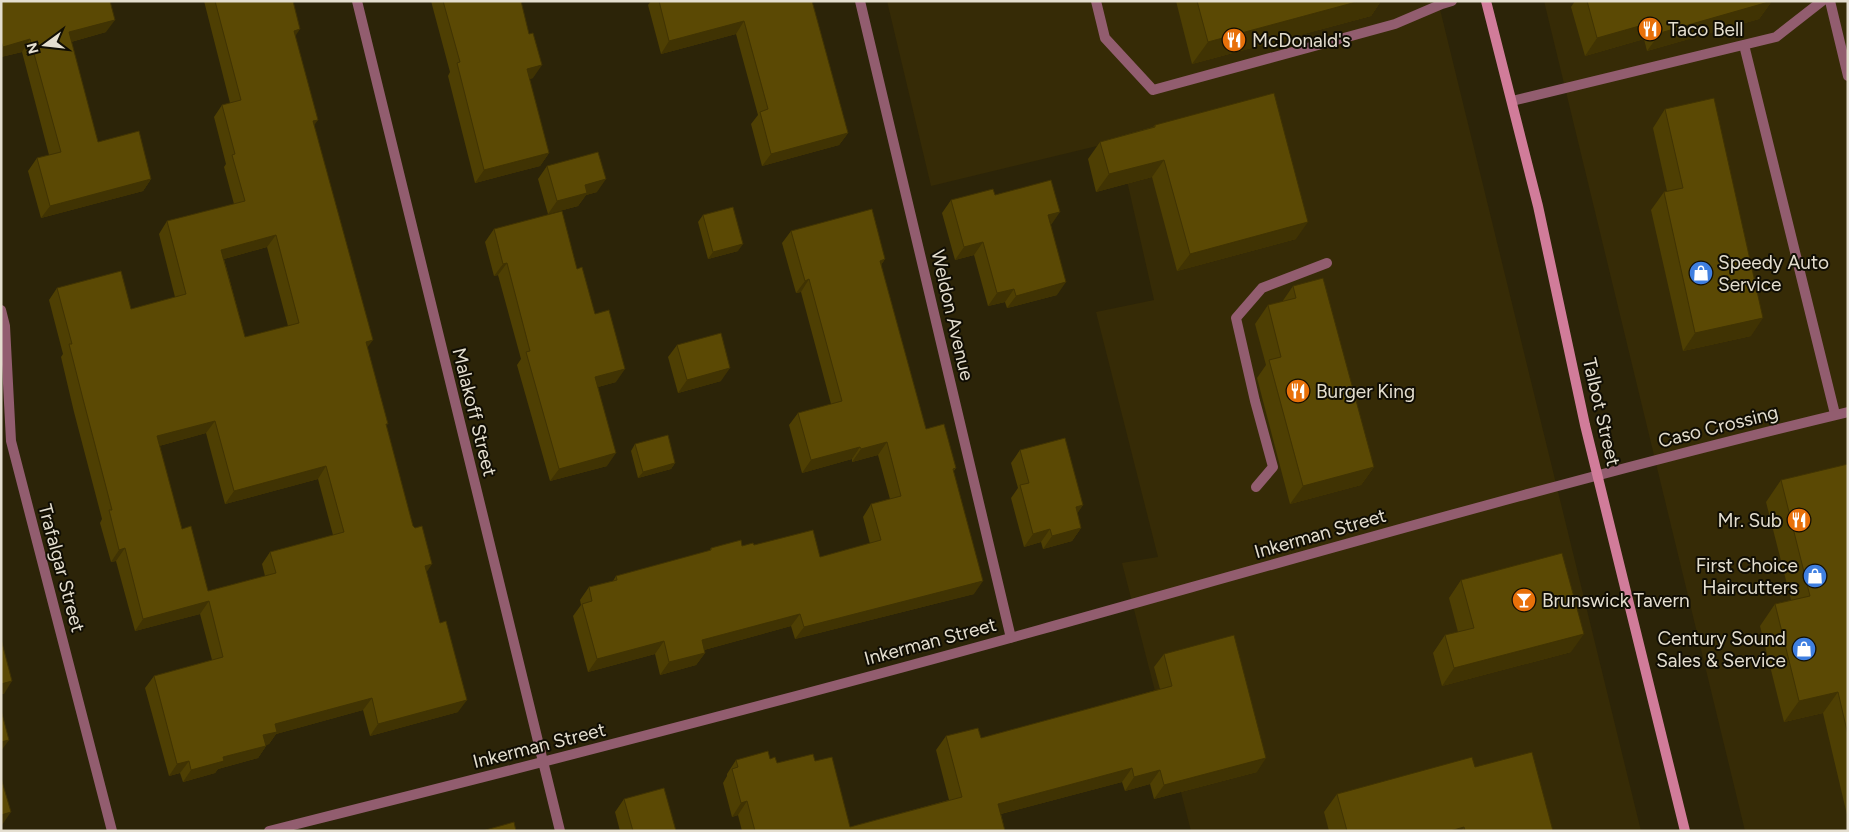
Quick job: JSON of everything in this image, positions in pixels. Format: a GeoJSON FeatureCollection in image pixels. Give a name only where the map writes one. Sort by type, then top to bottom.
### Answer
{"type":"FeatureCollection","features":[{"type":"Feature","properties":{"kind":"main road","name":"Talbot Street"},"geometry":{"type":"LineString","coordinates":[[1486,1],[1538,206],[1585,425],[1685,831]]}},
{"type":"Feature","properties":{"kind":"street","name":"Malakoff Street"},"geometry":{"type":"LineString","coordinates":[[357,1],[560,831]]}},
{"type":"Feature","properties":{"kind":"street","name":"Weldon Avenue"},"geometry":{"type":"LineString","coordinates":[[860,1],[1011,638]]}},
{"type":"Feature","properties":{"kind":"street"},"geometry":{"type":"LineString","coordinates":[[1096,1],[1105,38],[1153,90],[1395,24],[1452,1]]}},
{"type":"Feature","properties":{"kind":"street"},"geometry":{"type":"LineString","coordinates":[[1512,101],[1776,37],[1822,1]]}},
{"type":"Feature","properties":{"kind":"street"},"geometry":{"type":"LineString","coordinates":[[1830,1],[1848,76]]}},
{"type":"Feature","properties":{"kind":"street"},"geometry":{"type":"LineString","coordinates":[[1744,45],[1835,414]]}},
{"type":"Feature","properties":{"kind":"street"},"geometry":{"type":"LineString","coordinates":[[1256,487],[1272,467],[1236,318],[1262,288],[1327,263]]}},
{"type":"Feature","properties":{"kind":"street","name":"Trafalgar Street"},"geometry":{"type":"LineString","coordinates":[[1,310],[5,326],[6,442],[112,831]]}},
{"type":"Feature","properties":{"kind":"street","name":"Caso Crossing"},"geometry":{"type":"LineString","coordinates":[[1598,474],[1848,412]]}},
{"type":"Feature","properties":{"kind":"street","name":"Inkerman Street"},"geometry":{"type":"LineString","coordinates":[[269,831],[543,763],[1011,638],[1598,474]]}},
{"type":"Feature","properties":{"kind":"shaded area"},"geometry":{"type":"Polygon","coordinates":[[[887,1],[1438,1],[1641,831],[1191,831],[1122,563],[1158,557],[1096,312],[1154,300],[1118,141],[931,186],[887,1]]]}},
{"type":"Feature","properties":{"kind":"shaded area"},"geometry":{"type":"Polygon","coordinates":[[[1544,1],[1848,1],[1848,831],[1745,831],[1544,1]]]}},
{"type":"Feature","properties":{"kind":"building"},"geometry":{"type":"Polygon","coordinates":[[[1,1],[110,1],[115,20],[69,32],[98,142],[139,131],[151,179],[50,206],[37,158],[61,152],[30,39],[3,47],[1,41],[1,1]]]}},
{"type":"Feature","properties":{"kind":"building"},"geometry":{"type":"Polygon","coordinates":[[[215,1],[293,1],[300,29],[294,31],[318,120],[313,121],[373,340],[366,342],[388,424],[386,424],[413,526],[415,528],[422,526],[432,564],[425,566],[440,623],[446,621],[467,700],[378,724],[372,698],[275,724],[277,732],[263,735],[266,746],[223,757],[224,761],[191,770],[189,761],[177,764],[154,676],[223,657],[209,601],[143,619],[125,548],[119,550],[109,510],[112,510],[69,344],[72,344],[57,288],[121,271],[131,309],[186,294],[167,221],[245,201],[232,155],[235,154],[222,105],[241,100],[215,1]],[[276,235],[221,250],[245,337],[299,323],[276,235]],[[215,421],[157,436],[182,529],[191,526],[208,591],[276,573],[270,552],[344,532],[326,466],[234,491],[215,421]]]}},
{"type":"Feature","properties":{"kind":"building"},"geometry":{"type":"Polygon","coordinates":[[[443,1],[521,1],[529,34],[533,33],[542,65],[527,69],[549,153],[484,170],[457,63],[460,62],[443,1]]]}},
{"type":"Feature","properties":{"kind":"building"},"geometry":{"type":"Polygon","coordinates":[[[659,1],[812,1],[848,133],[771,154],[760,112],[768,109],[744,21],[669,41],[659,1]]]}},
{"type":"Feature","properties":{"kind":"building"},"geometry":{"type":"Polygon","coordinates":[[[1197,1],[1360,1],[1208,42],[1197,1]]]}},
{"type":"Feature","properties":{"kind":"building"},"geometry":{"type":"Polygon","coordinates":[[[1587,1],[1772,1],[1660,33],[1657,21],[1597,38],[1587,1]]]}},
{"type":"Feature","properties":{"kind":"building"},"geometry":{"type":"Polygon","coordinates":[[[1274,93],[1308,222],[1190,254],[1164,160],[1109,174],[1100,142],[1274,93]]]}},
{"type":"Feature","properties":{"kind":"building","name":"Speedy Auto Service"},"geometry":{"type":"Polygon","coordinates":[[[1714,98],[1763,318],[1695,333],[1664,192],[1683,188],[1665,109],[1714,98]]]}},
{"type":"Feature","properties":{"kind":"building"},"geometry":{"type":"Polygon","coordinates":[[[598,152],[606,179],[585,185],[587,193],[557,201],[547,166],[598,152]]]}},
{"type":"Feature","properties":{"kind":"building"},"geometry":{"type":"Polygon","coordinates":[[[1051,180],[1060,212],[1048,215],[1066,282],[1016,296],[1014,289],[997,293],[983,242],[964,247],[951,200],[993,189],[995,195],[1051,180]]]}},
{"type":"Feature","properties":{"kind":"building"},"geometry":{"type":"Polygon","coordinates":[[[733,207],[743,244],[713,252],[703,215],[733,207]]]}},
{"type":"Feature","properties":{"kind":"building"},"geometry":{"type":"Polygon","coordinates":[[[872,209],[885,259],[880,261],[926,429],[944,424],[956,468],[953,469],[983,581],[804,627],[800,614],[702,640],[705,653],[669,662],[664,641],[597,659],[582,604],[592,601],[589,587],[617,580],[616,576],[741,540],[742,546],[753,543],[754,545],[813,530],[820,557],[881,540],[871,504],[901,496],[887,442],[811,460],[798,413],[842,401],[809,279],[805,281],[791,231],[872,209]]]}},
{"type":"Feature","properties":{"kind":"building"},"geometry":{"type":"Polygon","coordinates":[[[562,211],[577,269],[582,267],[595,314],[609,310],[625,369],[595,377],[616,453],[559,469],[526,352],[530,351],[507,263],[503,264],[494,229],[562,211]]]}},
{"type":"Feature","properties":{"kind":"building","name":"Burger King"},"geometry":{"type":"Polygon","coordinates":[[[1323,278],[1374,467],[1303,486],[1269,360],[1281,357],[1268,305],[1296,298],[1293,286],[1323,278]]]}},
{"type":"Feature","properties":{"kind":"building"},"geometry":{"type":"Polygon","coordinates":[[[721,333],[730,368],[687,380],[677,345],[721,333]]]}},
{"type":"Feature","properties":{"kind":"building"},"geometry":{"type":"Polygon","coordinates":[[[668,435],[675,463],[643,472],[635,444],[668,435]]]}},
{"type":"Feature","properties":{"kind":"building"},"geometry":{"type":"Polygon","coordinates":[[[1065,438],[1083,505],[1076,507],[1081,528],[1052,536],[1050,529],[1033,534],[1020,485],[1029,483],[1020,450],[1065,438]]]}},
{"type":"Feature","properties":{"kind":"building"},"geometry":{"type":"Polygon","coordinates":[[[1848,464],[1848,735],[1838,692],[1799,701],[1775,604],[1810,596],[1781,480],[1848,464]]]}},
{"type":"Feature","properties":{"kind":"building"},"geometry":{"type":"Polygon","coordinates":[[[1562,553],[1584,634],[1454,668],[1445,635],[1474,628],[1461,580],[1562,553]]]}},
{"type":"Feature","properties":{"kind":"building"},"geometry":{"type":"Polygon","coordinates":[[[1234,635],[1266,758],[1164,785],[1160,770],[1134,777],[1132,768],[998,804],[1005,831],[755,831],[747,801],[741,803],[732,769],[738,767],[736,760],[768,751],[770,759],[775,757],[777,763],[813,754],[815,761],[832,757],[850,827],[962,797],[946,736],[978,728],[981,738],[1172,686],[1164,654],[1234,635]]]}},
{"type":"Feature","properties":{"kind":"building"},"geometry":{"type":"Polygon","coordinates":[[[1,639],[12,681],[1,684],[1,639]]]}},
{"type":"Feature","properties":{"kind":"building"},"geometry":{"type":"Polygon","coordinates":[[[1,710],[9,740],[1,742],[1,710]]]}},
{"type":"Feature","properties":{"kind":"building"},"geometry":{"type":"Polygon","coordinates":[[[1532,752],[1553,831],[1465,831],[1464,827],[1450,831],[1347,831],[1337,794],[1472,757],[1475,767],[1532,752]]]}},
{"type":"Feature","properties":{"kind":"building"},"geometry":{"type":"Polygon","coordinates":[[[1,778],[11,812],[1,815],[1,778]]]}},
{"type":"Feature","properties":{"kind":"building"},"geometry":{"type":"Polygon","coordinates":[[[664,788],[676,831],[633,831],[624,799],[664,788]]]}},
{"type":"Feature","properties":{"kind":"building"},"geometry":{"type":"Polygon","coordinates":[[[514,822],[516,831],[482,831],[514,822]]]}},
{"type":"Feature","properties":{"kind":"place","name":"Taco Bell"},"geometry":{"type":"Point","coordinates":[1650,29]}},
{"type":"Feature","properties":{"kind":"place","name":"McDonald's"},"geometry":{"type":"Point","coordinates":[1234,40]}},
{"type":"Feature","properties":{"kind":"place","name":"Speedy Auto Service"},"geometry":{"type":"Point","coordinates":[1701,273]}},
{"type":"Feature","properties":{"kind":"place","name":"Burger King"},"geometry":{"type":"Point","coordinates":[1298,391]}},
{"type":"Feature","properties":{"kind":"place","name":"Mr. Sub"},"geometry":{"type":"Point","coordinates":[1799,520]}},
{"type":"Feature","properties":{"kind":"place","name":"First Choice Haircutters"},"geometry":{"type":"Point","coordinates":[1815,576]}},
{"type":"Feature","properties":{"kind":"place","name":"Brunswick Tavern"},"geometry":{"type":"Point","coordinates":[1524,600]}},
{"type":"Feature","properties":{"kind":"place","name":"Century Sound Sales & Service"},"geometry":{"type":"Point","coordinates":[1804,649]}}]}
